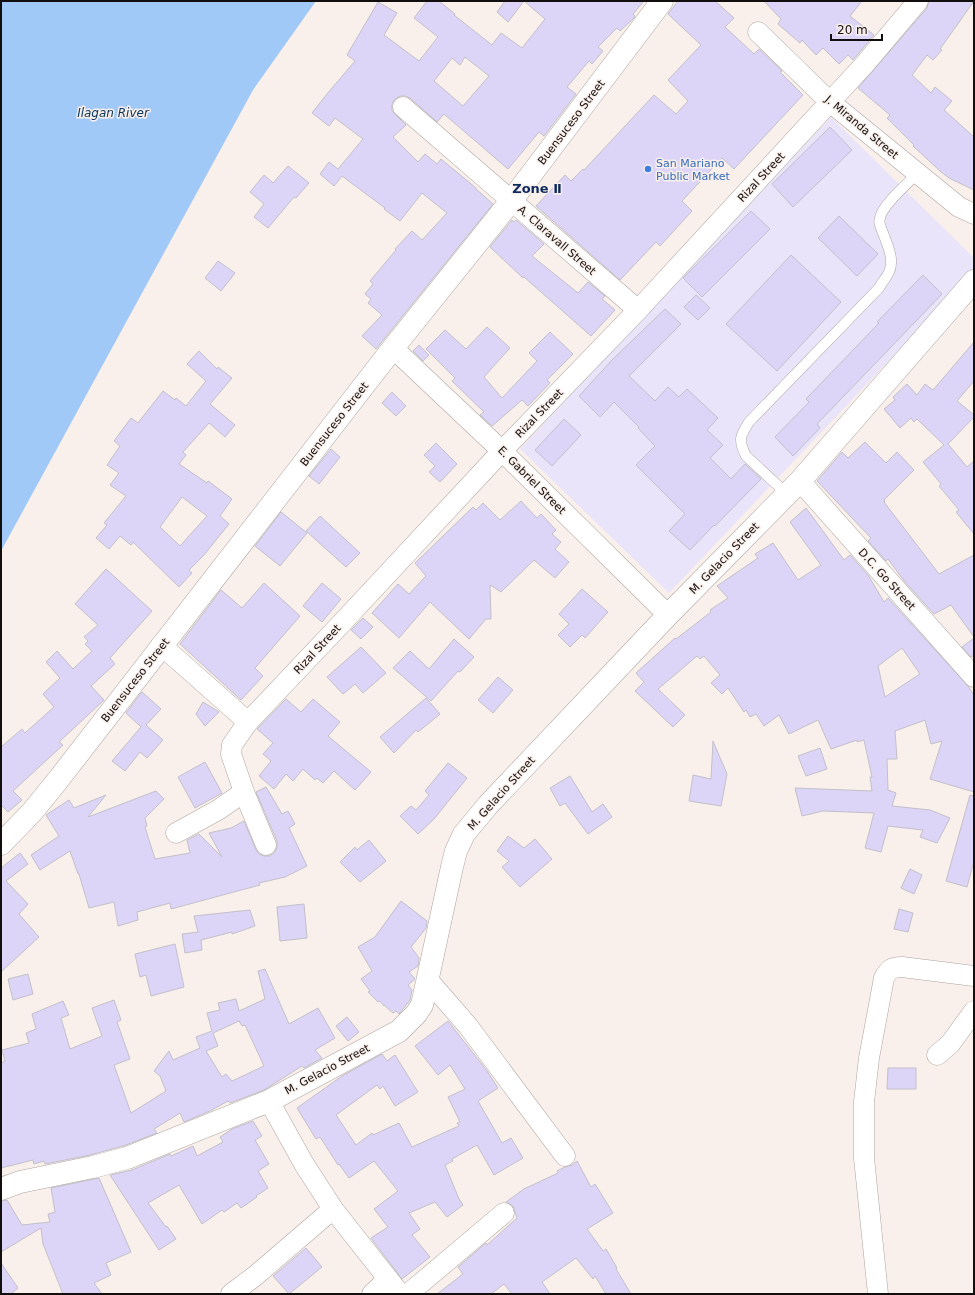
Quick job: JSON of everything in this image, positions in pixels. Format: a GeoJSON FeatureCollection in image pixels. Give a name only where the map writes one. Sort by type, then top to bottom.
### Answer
{"type":"FeatureCollection","features":[{"type":"Feature","properties":{"kind":"street","name":"Buensuceso Street"},"geometry":{"type":"LineString","coordinates":[[1,844],[32,812],[54,785],[161,645],[393,348],[511,201],[662,1]]}},
{"type":"Feature","properties":{"kind":"street","name":"Rizal Street"},"geometry":{"type":"LineString","coordinates":[[266,845],[244,792],[231,754],[232,745],[248,722],[334,632],[502,451],[638,310],[864,65],[918,1]]}},
{"type":"Feature","properties":{"kind":"street","name":"J. Miranda Street"},"geometry":{"type":"LineString","coordinates":[[758,32],[830,102],[960,206],[974,214]]}},
{"type":"Feature","properties":{"kind":"street","name":"A. Claravall Street"},"geometry":{"type":"LineString","coordinates":[[403,107],[638,310]]}},
{"type":"Feature","properties":{"kind":"street","name":"M. Gelacio Street"},"geometry":{"type":"LineString","coordinates":[[1,1189],[20,1182],[93,1167],[127,1158],[269,1101],[399,1031],[416,1014],[422,1005],[452,867],[456,851],[464,834],[488,805],[668,615],[793,487],[974,281]]}},
{"type":"Feature","properties":{"kind":"street","name":"E. Gabriel Street"},"geometry":{"type":"LineString","coordinates":[[393,348],[502,451],[668,615]]}},
{"type":"Feature","properties":{"kind":"street","name":"D.C. Go Street"},"geometry":{"type":"LineString","coordinates":[[793,487],[974,677]]}},
{"type":"Feature","properties":{"kind":"street"},"geometry":{"type":"LineString","coordinates":[[161,645],[248,722]]}},
{"type":"Feature","properties":{"kind":"street"},"geometry":{"type":"LineString","coordinates":[[176,833],[218,810],[244,792]]}},
{"type":"Feature","properties":{"kind":"street"},"geometry":{"type":"LineString","coordinates":[[878,1294],[864,1158],[864,1102],[869,1058],[884,978],[889,970],[894,967],[974,976]]}},
{"type":"Feature","properties":{"kind":"street"},"geometry":{"type":"LineString","coordinates":[[428,980],[468,1026],[565,1156]]}},
{"type":"Feature","properties":{"kind":"street"},"geometry":{"type":"LineString","coordinates":[[937,1055],[950,1044],[974,1011]]}},
{"type":"Feature","properties":{"kind":"street"},"geometry":{"type":"LineString","coordinates":[[269,1101],[304,1164],[333,1209],[394,1287],[372,1294]]}},
{"type":"Feature","properties":{"kind":"street"},"geometry":{"type":"LineString","coordinates":[[231,1294],[261,1271],[333,1209]]}},
{"type":"Feature","properties":{"kind":"street"},"geometry":{"type":"LineString","coordinates":[[408,1294],[504,1213]]}},
{"type":"Feature","properties":{"kind":"lane"},"geometry":{"type":"LineString","coordinates":[[793,487],[746,456],[742,448],[740,436],[749,422],[879,288],[890,271],[891,260],[879,218],[888,203],[918,173]]}},
{"type":"Feature","properties":{"kind":"shaded area"},"geometry":{"type":"Polygon","coordinates":[[[831,117],[974,258],[974,271],[669,593],[520,449],[831,117]]]}},
{"type":"Feature","properties":{"kind":"water","name":"Ilagan River"},"geometry":{"type":"Polygon","coordinates":[[[1,1],[316,1],[253,90],[1,551],[1,1]]]}},
{"type":"Feature","properties":{"kind":"building"},"geometry":{"type":"Polygon","coordinates":[[[427,1],[439,1],[492,45],[501,33],[522,48],[545,19],[524,1],[644,1],[633,14],[635,16],[634,18],[620,31],[617,28],[598,47],[603,51],[592,64],[589,61],[567,87],[576,94],[544,136],[539,132],[508,169],[444,114],[437,122],[410,98],[400,96],[394,100],[392,111],[406,125],[393,137],[418,162],[425,154],[437,164],[441,159],[493,204],[376,349],[362,336],[382,315],[368,303],[371,299],[365,294],[373,284],[370,281],[396,250],[395,249],[412,231],[422,240],[447,213],[422,193],[400,221],[342,176],[334,186],[320,174],[329,162],[338,169],[363,139],[335,118],[329,126],[312,113],[355,61],[347,55],[378,2],[397,13],[384,35],[419,61],[438,37],[414,18],[427,1]],[[465,57],[460,65],[452,58],[434,81],[463,106],[489,76],[465,57]]]}},
{"type":"Feature","properties":{"kind":"building"},"geometry":{"type":"Polygon","coordinates":[[[505,1],[524,1],[508,22],[497,12],[505,1]]]}},
{"type":"Feature","properties":{"kind":"building","name":"San Mariano Public Market"},"geometry":{"type":"Polygon","coordinates":[[[678,1],[715,1],[734,18],[725,27],[754,54],[759,49],[782,71],[780,72],[803,95],[734,169],[722,158],[682,201],[692,211],[660,246],[656,242],[620,280],[536,206],[565,175],[571,181],[583,169],[584,170],[654,95],[676,114],[688,101],[668,80],[701,45],[668,14],[678,1]]]}},
{"type":"Feature","properties":{"kind":"building"},"geometry":{"type":"Polygon","coordinates":[[[764,1],[862,1],[850,16],[874,35],[853,60],[848,55],[839,64],[823,48],[816,55],[802,40],[800,43],[778,24],[781,19],[764,1]]]}},
{"type":"Feature","properties":{"kind":"building"},"geometry":{"type":"Polygon","coordinates":[[[929,1],[974,1],[940,49],[942,50],[933,60],[927,55],[912,75],[931,93],[935,87],[952,101],[944,110],[974,137],[974,190],[949,178],[940,171],[913,146],[914,145],[887,118],[890,115],[858,88],[927,8],[929,1]]]}},
{"type":"Feature","properties":{"kind":"building"},"geometry":{"type":"Polygon","coordinates":[[[830,127],[852,150],[793,207],[772,184],[830,127]]]}},
{"type":"Feature","properties":{"kind":"building"},"geometry":{"type":"Polygon","coordinates":[[[288,166],[309,183],[296,198],[294,197],[268,228],[254,217],[264,204],[250,192],[264,175],[273,183],[288,166]]]}},
{"type":"Feature","properties":{"kind":"building"},"geometry":{"type":"Polygon","coordinates":[[[751,211],[770,229],[702,297],[683,278],[751,211]]]}},
{"type":"Feature","properties":{"kind":"building"},"geometry":{"type":"Polygon","coordinates":[[[839,216],[878,254],[857,276],[818,238],[839,216]]]}},
{"type":"Feature","properties":{"kind":"building"},"geometry":{"type":"Polygon","coordinates":[[[512,220],[514,222],[516,220],[544,244],[532,256],[578,293],[588,282],[605,296],[602,299],[615,310],[591,336],[524,277],[523,278],[490,247],[512,220]]]}},
{"type":"Feature","properties":{"kind":"building"},"geometry":{"type":"Polygon","coordinates":[[[791,255],[841,302],[777,371],[726,324],[791,255]]]}},
{"type":"Feature","properties":{"kind":"building"},"geometry":{"type":"Polygon","coordinates":[[[218,261],[235,273],[221,291],[205,278],[218,261]]]}},
{"type":"Feature","properties":{"kind":"building"},"geometry":{"type":"Polygon","coordinates":[[[923,275],[942,294],[817,424],[820,428],[793,456],[775,437],[809,402],[806,399],[879,323],[877,322],[923,275]]]}},
{"type":"Feature","properties":{"kind":"building"},"geometry":{"type":"Polygon","coordinates":[[[696,295],[710,308],[698,320],[684,307],[696,295]]]}},
{"type":"Feature","properties":{"kind":"building"},"geometry":{"type":"Polygon","coordinates":[[[665,309],[681,324],[629,376],[655,401],[668,387],[679,397],[687,389],[718,418],[707,430],[723,445],[710,458],[731,479],[745,464],[761,479],[690,550],[669,531],[685,514],[636,465],[655,446],[638,428],[639,427],[614,402],[600,417],[579,396],[612,360],[665,309]]]}},
{"type":"Feature","properties":{"kind":"building"},"geometry":{"type":"Polygon","coordinates":[[[487,327],[510,348],[484,377],[502,398],[537,361],[529,353],[550,332],[573,354],[547,380],[550,383],[528,406],[522,400],[492,426],[480,415],[484,412],[452,381],[455,378],[426,349],[445,330],[466,349],[487,327]]]}},
{"type":"Feature","properties":{"kind":"building"},"geometry":{"type":"Polygon","coordinates":[[[974,342],[974,381],[957,401],[974,415],[974,417],[948,444],[967,467],[974,461],[974,534],[956,512],[959,510],[939,486],[941,484],[923,462],[944,445],[917,419],[914,422],[911,418],[900,428],[884,409],[895,400],[893,397],[907,384],[917,395],[925,384],[933,390],[974,342]]]}},
{"type":"Feature","properties":{"kind":"building"},"geometry":{"type":"Polygon","coordinates":[[[419,345],[429,355],[423,361],[413,351],[419,345]]]}},
{"type":"Feature","properties":{"kind":"building"},"geometry":{"type":"Polygon","coordinates":[[[199,351],[217,369],[218,367],[232,378],[210,404],[235,425],[225,437],[209,423],[183,452],[186,455],[179,464],[207,483],[208,481],[232,499],[220,516],[229,524],[204,555],[189,570],[192,573],[179,587],[133,542],[131,545],[120,536],[109,549],[96,538],[107,525],[104,523],[126,496],[110,485],[119,473],[107,465],[120,446],[114,441],[131,418],[138,423],[163,391],[175,400],[176,398],[186,406],[206,381],[187,364],[199,351]],[[182,497],[160,527],[180,546],[207,516],[182,497]]]}},
{"type":"Feature","properties":{"kind":"building"},"geometry":{"type":"Polygon","coordinates":[[[392,392],[406,406],[396,416],[382,403],[392,392]]]}},
{"type":"Feature","properties":{"kind":"building"},"geometry":{"type":"Polygon","coordinates":[[[564,419],[581,435],[552,466],[535,450],[564,419]]]}},
{"type":"Feature","properties":{"kind":"building"},"geometry":{"type":"Polygon","coordinates":[[[865,442],[886,463],[897,452],[914,470],[884,500],[884,502],[939,574],[974,555],[974,637],[951,605],[934,614],[905,582],[888,559],[886,561],[868,541],[871,538],[817,481],[842,452],[848,458],[865,442]]]}},
{"type":"Feature","properties":{"kind":"building"},"geometry":{"type":"Polygon","coordinates":[[[436,443],[457,464],[440,482],[429,472],[435,466],[424,455],[436,443]]]}},
{"type":"Feature","properties":{"kind":"building"},"geometry":{"type":"Polygon","coordinates":[[[331,449],[340,457],[319,484],[309,476],[331,449]]]}},
{"type":"Feature","properties":{"kind":"building"},"geometry":{"type":"Polygon","coordinates":[[[521,501],[537,518],[541,514],[556,530],[552,534],[561,542],[555,549],[569,562],[555,578],[534,560],[501,592],[490,585],[491,619],[486,619],[469,639],[430,602],[399,638],[372,613],[398,584],[409,594],[426,576],[415,563],[473,507],[476,510],[483,503],[500,520],[521,501]]]}},
{"type":"Feature","properties":{"kind":"building"},"geometry":{"type":"Polygon","coordinates":[[[806,508],[844,560],[850,555],[868,575],[884,602],[888,598],[968,686],[974,695],[974,792],[930,779],[942,741],[931,744],[925,720],[895,731],[897,759],[887,759],[888,790],[896,793],[892,806],[930,810],[950,818],[937,843],[920,837],[923,830],[888,826],[881,852],[865,848],[874,813],[823,811],[802,816],[795,788],[872,791],[870,777],[872,777],[864,740],[857,742],[857,740],[831,749],[818,720],[789,734],[779,715],[764,726],[756,714],[750,717],[746,710],[744,712],[728,688],[722,694],[711,683],[720,675],[704,656],[700,659],[697,656],[658,689],[685,715],[673,727],[635,691],[644,682],[636,673],[675,638],[676,639],[711,612],[710,610],[728,598],[717,586],[758,558],[755,554],[773,543],[798,580],[821,565],[790,522],[806,508]],[[902,648],[878,666],[885,697],[920,674],[902,648]]]}},
{"type":"Feature","properties":{"kind":"building"},"geometry":{"type":"Polygon","coordinates":[[[281,512],[307,533],[280,566],[255,546],[281,512]]]}},
{"type":"Feature","properties":{"kind":"building"},"geometry":{"type":"Polygon","coordinates":[[[320,516],[360,553],[346,567],[306,531],[320,516]]]}},
{"type":"Feature","properties":{"kind":"building"},"geometry":{"type":"Polygon","coordinates":[[[106,569],[152,611],[110,658],[115,664],[91,686],[104,700],[59,742],[63,745],[13,791],[22,800],[8,812],[1,805],[1,747],[22,729],[25,733],[54,707],[43,694],[60,678],[46,662],[57,651],[73,669],[92,651],[85,644],[88,641],[84,637],[98,625],[75,604],[106,569]]]}},
{"type":"Feature","properties":{"kind":"building"},"geometry":{"type":"Polygon","coordinates":[[[264,583],[300,616],[255,668],[263,676],[241,700],[180,644],[221,590],[242,608],[264,583]]]}},
{"type":"Feature","properties":{"kind":"building"},"geometry":{"type":"Polygon","coordinates":[[[322,583],[341,599],[322,622],[303,606],[322,583]]]}},
{"type":"Feature","properties":{"kind":"building"},"geometry":{"type":"Polygon","coordinates":[[[582,589],[608,612],[585,638],[582,635],[570,647],[558,635],[569,624],[559,614],[582,589]]]}},
{"type":"Feature","properties":{"kind":"building"},"geometry":{"type":"Polygon","coordinates":[[[363,618],[373,627],[361,639],[351,630],[363,618]]]}},
{"type":"Feature","properties":{"kind":"building"},"geometry":{"type":"Polygon","coordinates":[[[974,638],[974,655],[971,657],[962,647],[974,638]]]}},
{"type":"Feature","properties":{"kind":"building"},"geometry":{"type":"Polygon","coordinates":[[[454,639],[474,657],[460,672],[458,671],[431,701],[393,668],[410,651],[429,669],[454,639]]]}},
{"type":"Feature","properties":{"kind":"building"},"geometry":{"type":"Polygon","coordinates":[[[361,647],[386,673],[363,693],[355,684],[343,694],[327,677],[361,647]]]}},
{"type":"Feature","properties":{"kind":"building"},"geometry":{"type":"Polygon","coordinates":[[[498,677],[513,690],[493,713],[478,700],[498,677]]]}},
{"type":"Feature","properties":{"kind":"building"},"geometry":{"type":"Polygon","coordinates":[[[142,692],[161,709],[146,725],[163,740],[147,758],[140,752],[125,771],[112,761],[141,727],[126,713],[142,692]]]}},
{"type":"Feature","properties":{"kind":"building"},"geometry":{"type":"Polygon","coordinates":[[[426,698],[440,714],[418,732],[416,730],[394,753],[380,737],[426,698]]]}},
{"type":"Feature","properties":{"kind":"building"},"geometry":{"type":"Polygon","coordinates":[[[286,699],[301,712],[313,699],[340,722],[328,736],[371,772],[355,790],[334,771],[323,783],[317,778],[315,780],[303,769],[293,781],[286,774],[274,789],[259,776],[271,761],[263,754],[273,743],[257,729],[286,699]]]}},
{"type":"Feature","properties":{"kind":"building"},"geometry":{"type":"Polygon","coordinates":[[[203,702],[219,712],[205,726],[196,714],[203,702]]]}},
{"type":"Feature","properties":{"kind":"building"},"geometry":{"type":"Polygon","coordinates":[[[713,741],[727,774],[721,806],[689,801],[693,775],[711,779],[713,741]]]}},
{"type":"Feature","properties":{"kind":"building"},"geometry":{"type":"Polygon","coordinates":[[[820,748],[827,769],[806,776],[798,756],[820,748]]]}},
{"type":"Feature","properties":{"kind":"building"},"geometry":{"type":"Polygon","coordinates":[[[205,762],[222,793],[195,808],[178,777],[205,762]]]}},
{"type":"Feature","properties":{"kind":"building"},"geometry":{"type":"Polygon","coordinates":[[[448,763],[467,778],[434,819],[418,834],[400,816],[411,806],[416,810],[429,795],[425,791],[448,763]]]}},
{"type":"Feature","properties":{"kind":"building"},"geometry":{"type":"Polygon","coordinates":[[[570,776],[592,812],[603,804],[612,817],[588,834],[565,803],[560,806],[550,788],[570,776]]]}},
{"type":"Feature","properties":{"kind":"building"},"geometry":{"type":"Polygon","coordinates":[[[266,787],[282,814],[288,811],[295,824],[289,828],[307,866],[285,877],[259,883],[260,885],[171,909],[170,903],[137,912],[138,920],[118,926],[114,902],[89,908],[79,874],[70,851],[40,870],[31,855],[59,836],[46,815],[69,800],[74,808],[106,795],[88,817],[156,791],[164,799],[145,818],[147,826],[145,827],[155,859],[190,853],[187,840],[199,834],[222,857],[209,833],[231,828],[244,821],[256,850],[259,854],[270,856],[275,852],[277,841],[256,792],[266,787]]]}},
{"type":"Feature","properties":{"kind":"building"},"geometry":{"type":"Polygon","coordinates":[[[970,795],[974,796],[974,861],[967,887],[946,881],[970,795]]]}},
{"type":"Feature","properties":{"kind":"building"},"geometry":{"type":"Polygon","coordinates":[[[508,836],[524,848],[535,839],[552,859],[520,887],[502,867],[509,861],[497,851],[508,836]]]}},
{"type":"Feature","properties":{"kind":"building"},"geometry":{"type":"Polygon","coordinates":[[[369,840],[386,861],[360,882],[340,862],[355,847],[357,850],[369,840]]]}},
{"type":"Feature","properties":{"kind":"building"},"geometry":{"type":"Polygon","coordinates":[[[20,853],[28,864],[6,881],[28,904],[19,914],[39,937],[1,972],[1,868],[20,853]]]}},
{"type":"Feature","properties":{"kind":"building"},"geometry":{"type":"Polygon","coordinates":[[[910,869],[922,875],[914,894],[901,888],[910,869]]]}},
{"type":"Feature","properties":{"kind":"building"},"geometry":{"type":"Polygon","coordinates":[[[401,901],[427,921],[426,928],[411,947],[419,958],[418,966],[409,972],[415,979],[408,985],[412,990],[410,1000],[399,1014],[396,1011],[393,1013],[380,1001],[378,1002],[368,992],[370,991],[361,979],[372,971],[358,947],[375,937],[401,901]]]}},
{"type":"Feature","properties":{"kind":"building"},"geometry":{"type":"Polygon","coordinates":[[[304,904],[307,938],[280,941],[277,907],[304,904]]]}},
{"type":"Feature","properties":{"kind":"building"},"geometry":{"type":"Polygon","coordinates":[[[899,909],[913,913],[908,932],[894,929],[899,909]]]}},
{"type":"Feature","properties":{"kind":"building"},"geometry":{"type":"Polygon","coordinates":[[[250,910],[255,926],[232,934],[232,932],[201,940],[202,950],[185,953],[182,934],[198,932],[194,916],[250,910]]]}},
{"type":"Feature","properties":{"kind":"building"},"geometry":{"type":"Polygon","coordinates":[[[175,944],[184,987],[151,996],[146,975],[140,977],[135,954],[175,944]]]}},
{"type":"Feature","properties":{"kind":"building"},"geometry":{"type":"Polygon","coordinates":[[[265,969],[289,1024],[318,1008],[335,1038],[315,1050],[322,1058],[304,1068],[302,1066],[264,1090],[230,1103],[228,1101],[210,1111],[184,1122],[180,1113],[154,1129],[157,1133],[123,1146],[90,1155],[45,1164],[44,1161],[34,1164],[33,1160],[1,1168],[1,1063],[5,1061],[2,1050],[29,1043],[26,1033],[36,1029],[32,1014],[63,1001],[69,1015],[61,1018],[70,1049],[102,1036],[92,1008],[114,1000],[121,1020],[117,1022],[130,1059],[114,1065],[131,1113],[166,1091],[160,1076],[154,1071],[169,1051],[173,1060],[200,1048],[196,1037],[212,1031],[207,1013],[220,1010],[218,1003],[236,999],[239,1011],[265,999],[258,971],[265,969]],[[239,1021],[213,1033],[218,1046],[206,1051],[222,1077],[226,1074],[232,1081],[264,1066],[245,1025],[242,1026],[239,1021]]]}},
{"type":"Feature","properties":{"kind":"building"},"geometry":{"type":"Polygon","coordinates":[[[28,974],[33,994],[13,1000],[8,979],[28,974]]]}},
{"type":"Feature","properties":{"kind":"building"},"geometry":{"type":"Polygon","coordinates":[[[347,1017],[359,1032],[348,1041],[336,1026],[347,1017]]]}},
{"type":"Feature","properties":{"kind":"building"},"geometry":{"type":"Polygon","coordinates":[[[448,1021],[487,1071],[498,1088],[478,1101],[502,1143],[511,1138],[523,1158],[494,1175],[477,1145],[452,1159],[453,1161],[445,1165],[463,1205],[447,1217],[435,1202],[409,1213],[420,1229],[412,1235],[430,1257],[402,1279],[371,1238],[388,1227],[374,1209],[398,1191],[374,1161],[349,1178],[339,1164],[338,1165],[320,1137],[316,1139],[297,1108],[342,1076],[382,1054],[387,1061],[395,1055],[418,1092],[395,1106],[383,1086],[380,1089],[377,1085],[336,1115],[356,1145],[372,1133],[373,1135],[399,1123],[412,1147],[459,1126],[457,1123],[460,1122],[448,1097],[465,1089],[450,1065],[438,1075],[415,1046],[448,1021]]]}},
{"type":"Feature","properties":{"kind":"building"},"geometry":{"type":"Polygon","coordinates":[[[888,1068],[916,1068],[916,1089],[887,1089],[888,1068]]]}},
{"type":"Feature","properties":{"kind":"building"},"geometry":{"type":"Polygon","coordinates":[[[253,1121],[262,1136],[255,1140],[269,1164],[258,1171],[268,1188],[241,1208],[237,1203],[224,1212],[222,1210],[202,1224],[179,1185],[148,1203],[176,1239],[159,1250],[110,1175],[132,1170],[170,1154],[171,1156],[193,1146],[197,1156],[223,1142],[220,1137],[232,1129],[253,1121]]]}},
{"type":"Feature","properties":{"kind":"building"},"geometry":{"type":"Polygon","coordinates":[[[577,1161],[591,1187],[595,1184],[613,1213],[587,1229],[603,1251],[606,1249],[631,1294],[606,1294],[595,1276],[593,1279],[576,1258],[542,1282],[550,1294],[512,1294],[504,1284],[491,1294],[437,1294],[463,1274],[458,1267],[486,1243],[487,1245],[517,1218],[513,1206],[506,1202],[524,1189],[558,1173],[557,1171],[572,1165],[577,1161]]]}},
{"type":"Feature","properties":{"kind":"building"},"geometry":{"type":"Polygon","coordinates":[[[99,1178],[131,1252],[106,1263],[111,1275],[94,1283],[102,1294],[63,1294],[43,1244],[41,1228],[1,1252],[1,1201],[7,1200],[22,1225],[50,1222],[48,1214],[55,1212],[51,1188],[99,1178]]]}},
{"type":"Feature","properties":{"kind":"building"},"geometry":{"type":"Polygon","coordinates":[[[306,1248],[322,1267],[289,1294],[273,1276],[306,1248]]]}},
{"type":"Feature","properties":{"kind":"building"},"geometry":{"type":"Polygon","coordinates":[[[1,1263],[18,1288],[11,1294],[1,1294],[1,1263]]]}},
{"type":"Feature","properties":{"kind":"place","name":"San Mariano Public Market"},"geometry":{"type":"Point","coordinates":[648,169]}},
{"type":"Feature","properties":{"kind":"district","name":"Zone Ⅱ"},"geometry":{"type":"Point","coordinates":[537,188]}}]}
